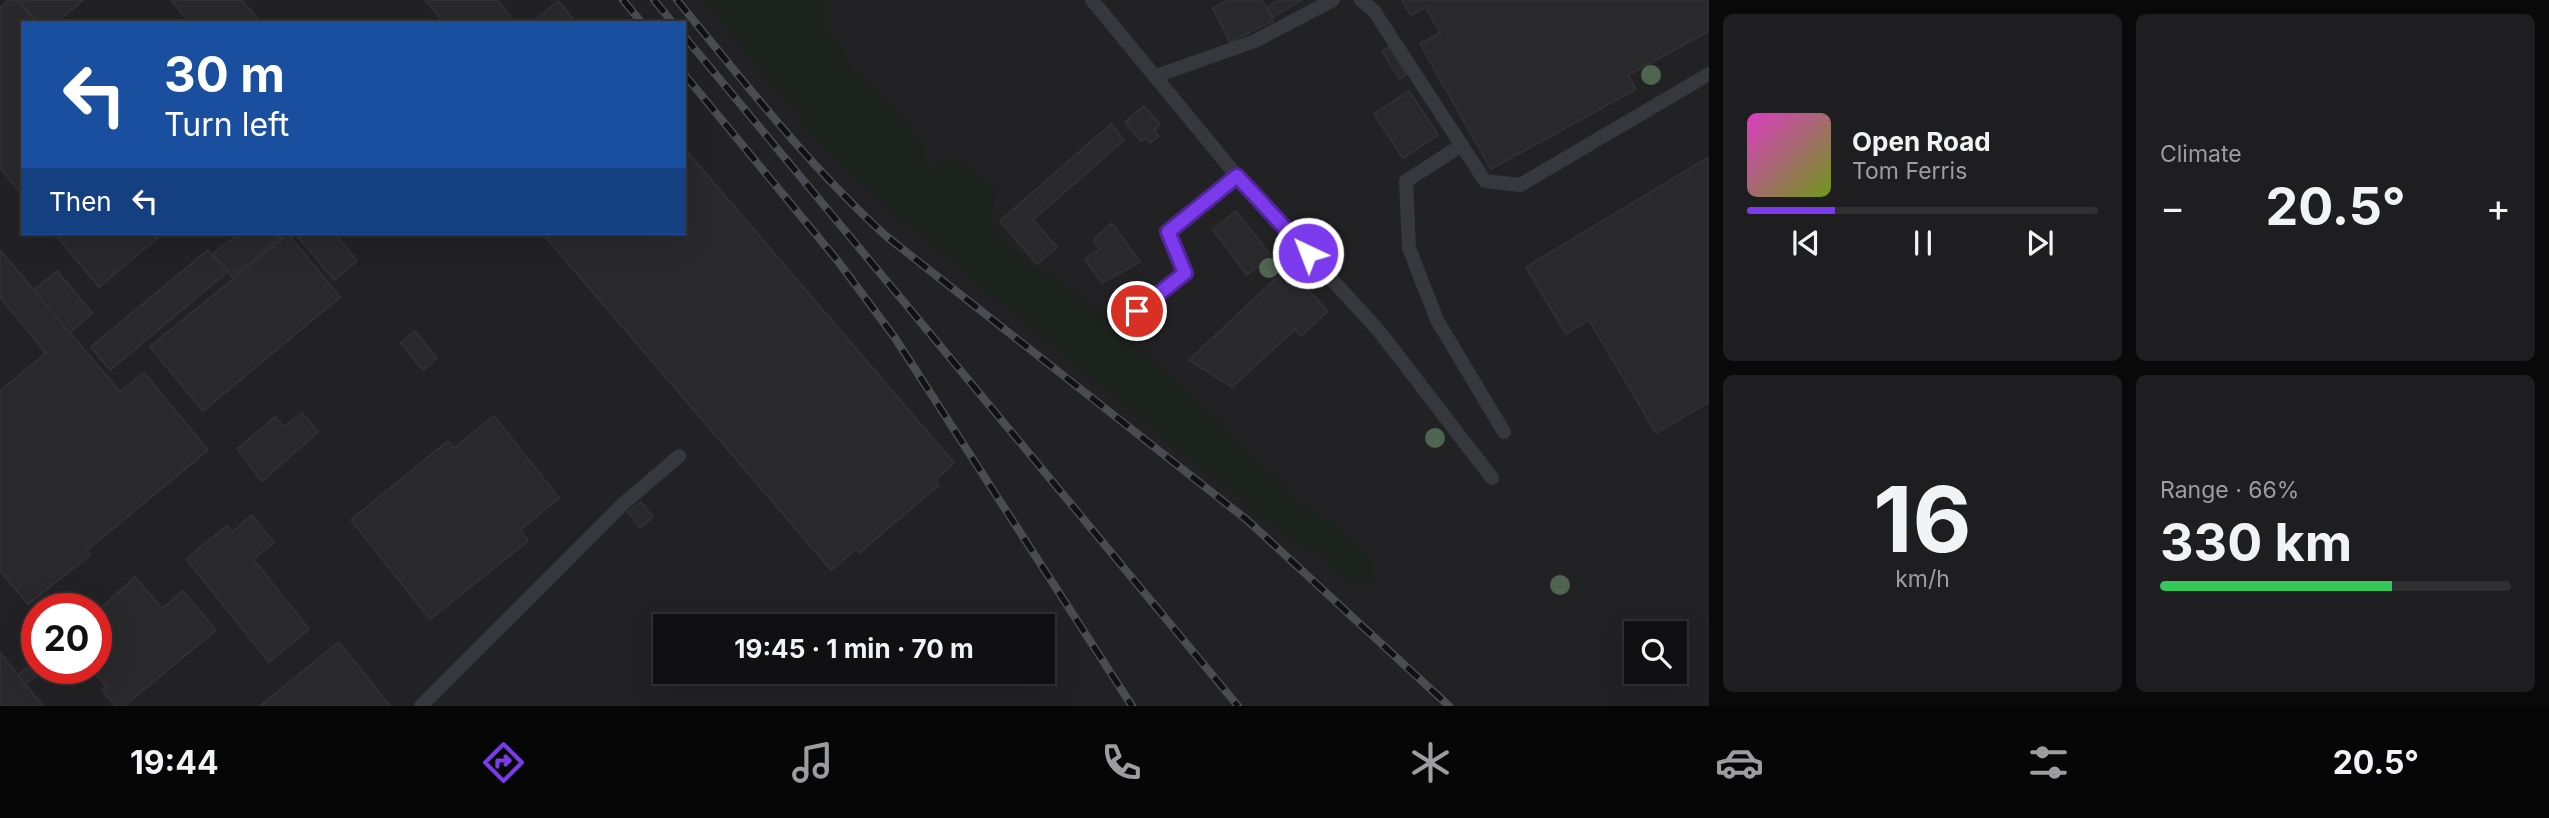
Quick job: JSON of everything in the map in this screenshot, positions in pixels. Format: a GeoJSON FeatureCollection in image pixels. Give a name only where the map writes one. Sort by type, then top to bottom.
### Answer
{"type":"FeatureCollection","features":[{"type":"Feature","properties":{"kind":"lane"},"geometry":{"type":"LineString","coordinates":[[1092,0],[1237,176],[1379,331],[1492,478]]}},
{"type":"Feature","properties":{"kind":"lane"},"geometry":{"type":"LineString","coordinates":[[1156,76],[1255,41],[1333,0]]}},
{"type":"Feature","properties":{"kind":"lane"},"geometry":{"type":"LineString","coordinates":[[1361,0],[1374,11],[1485,181],[1520,185],[1709,74]]}},
{"type":"Feature","properties":{"kind":"lane"},"geometry":{"type":"LineString","coordinates":[[1462,145],[1406,181],[1409,248],[1437,320],[1504,432]]}},
{"type":"Feature","properties":{"kind":"lane"},"geometry":{"type":"LineString","coordinates":[[1137,311],[1185,273],[1168,232],[1237,176]]}},
{"type":"Feature","properties":{"kind":"lane"},"geometry":{"type":"LineString","coordinates":[[421,706],[623,504],[679,456]]}},
{"type":"Feature","properties":{"kind":"shaded area"},"geometry":{"type":"Polygon","coordinates":[[[0,0],[1709,0],[1709,706],[0,706],[0,0]]]}},
{"type":"Feature","properties":{"kind":"shaded area"},"geometry":{"type":"Polygon","coordinates":[[[703,0],[828,0],[825,2],[824,27],[841,46],[853,70],[879,90],[922,141],[925,146],[924,158],[930,166],[936,167],[941,158],[953,157],[997,189],[991,222],[1022,259],[1068,286],[1218,419],[1266,470],[1281,481],[1291,496],[1340,528],[1355,547],[1371,559],[1374,578],[1371,583],[1353,583],[1337,576],[1324,557],[1285,535],[1139,419],[887,208],[816,139],[703,0]]]}},
{"type":"Feature","properties":{"kind":"building"},"geometry":{"type":"Polygon","coordinates":[[[9,0],[17,0],[34,21],[21,21],[21,193],[0,168],[0,8],[9,0]]]}},
{"type":"Feature","properties":{"kind":"building"},"geometry":{"type":"Polygon","coordinates":[[[19,0],[83,0],[58,21],[36,21],[19,0]]]}},
{"type":"Feature","properties":{"kind":"building"},"geometry":{"type":"Polygon","coordinates":[[[171,0],[242,0],[259,21],[188,21],[171,0]]]}},
{"type":"Feature","properties":{"kind":"building"},"geometry":{"type":"Polygon","coordinates":[[[425,0],[497,0],[514,21],[443,21],[425,0]]]}},
{"type":"Feature","properties":{"kind":"building"},"geometry":{"type":"Polygon","coordinates":[[[1229,0],[1262,0],[1273,21],[1230,42],[1213,8],[1229,0]]]}},
{"type":"Feature","properties":{"kind":"building"},"geometry":{"type":"Polygon","coordinates":[[[1279,0],[1302,0],[1273,17],[1267,7],[1279,0]]]}},
{"type":"Feature","properties":{"kind":"building"},"geometry":{"type":"Polygon","coordinates":[[[1402,0],[1709,0],[1709,31],[1628,75],[1636,89],[1491,169],[1420,44],[1440,33],[1426,7],[1411,15],[1402,0]]]}},
{"type":"Feature","properties":{"kind":"building"},"geometry":{"type":"Polygon","coordinates":[[[558,1],[575,21],[534,21],[558,1]]]}},
{"type":"Feature","properties":{"kind":"building"},"geometry":{"type":"Polygon","coordinates":[[[1390,47],[1406,75],[1399,79],[1382,51],[1390,47]]]}},
{"type":"Feature","properties":{"kind":"building"},"geometry":{"type":"Polygon","coordinates":[[[1409,91],[1438,135],[1403,158],[1374,114],[1409,91]]]}},
{"type":"Feature","properties":{"kind":"building"},"geometry":{"type":"Polygon","coordinates":[[[1144,106],[1160,125],[1154,130],[1159,136],[1150,143],[1146,138],[1141,141],[1125,122],[1144,106]]]}},
{"type":"Feature","properties":{"kind":"building"},"geometry":{"type":"Polygon","coordinates":[[[1111,124],[1124,140],[1033,220],[1057,247],[1037,264],[1000,221],[1111,124]]]}},
{"type":"Feature","properties":{"kind":"building"},"geometry":{"type":"Polygon","coordinates":[[[686,150],[954,463],[935,480],[939,485],[859,553],[856,549],[831,570],[544,235],[686,235],[686,150]]]}},
{"type":"Feature","properties":{"kind":"building"},"geometry":{"type":"Polygon","coordinates":[[[1709,157],[1709,402],[1656,433],[1589,320],[1566,334],[1526,267],[1709,157]]]}},
{"type":"Feature","properties":{"kind":"building"},"geometry":{"type":"Polygon","coordinates":[[[1236,211],[1271,256],[1247,275],[1213,230],[1236,211]]]}},
{"type":"Feature","properties":{"kind":"building"},"geometry":{"type":"Polygon","coordinates":[[[1112,223],[1140,262],[1102,283],[1085,259],[1100,249],[1093,240],[1112,223]]]}},
{"type":"Feature","properties":{"kind":"building"},"geometry":{"type":"Polygon","coordinates":[[[56,235],[161,235],[99,287],[56,235]]]}},
{"type":"Feature","properties":{"kind":"building"},"geometry":{"type":"Polygon","coordinates":[[[237,235],[284,235],[232,277],[213,254],[237,235]]]}},
{"type":"Feature","properties":{"kind":"building"},"geometry":{"type":"Polygon","coordinates":[[[287,235],[340,297],[203,411],[150,347],[287,235]]]}},
{"type":"Feature","properties":{"kind":"building"},"geometry":{"type":"Polygon","coordinates":[[[297,235],[336,235],[357,261],[334,280],[297,235]]]}},
{"type":"Feature","properties":{"kind":"building"},"geometry":{"type":"Polygon","coordinates":[[[0,250],[120,392],[144,373],[208,450],[87,550],[90,555],[42,593],[21,593],[21,596],[0,571],[0,391],[46,353],[0,297],[0,250]]]}},
{"type":"Feature","properties":{"kind":"building"},"geometry":{"type":"Polygon","coordinates":[[[208,250],[227,272],[110,370],[91,347],[208,250]]]}},
{"type":"Feature","properties":{"kind":"building"},"geometry":{"type":"Polygon","coordinates":[[[1285,270],[1288,274],[1291,272],[1328,311],[1301,336],[1295,329],[1232,387],[1189,360],[1285,270]]]}},
{"type":"Feature","properties":{"kind":"building"},"geometry":{"type":"Polygon","coordinates":[[[57,271],[92,313],[69,333],[34,290],[57,271]]]}},
{"type":"Feature","properties":{"kind":"building"},"geometry":{"type":"Polygon","coordinates":[[[415,331],[437,358],[423,370],[401,343],[415,331]]]}},
{"type":"Feature","properties":{"kind":"building"},"geometry":{"type":"Polygon","coordinates":[[[302,413],[318,432],[262,481],[237,449],[275,417],[284,427],[302,413]]]}},
{"type":"Feature","properties":{"kind":"building"},"geometry":{"type":"Polygon","coordinates":[[[494,416],[559,498],[520,530],[528,541],[430,619],[351,520],[448,441],[454,448],[494,416]]]}},
{"type":"Feature","properties":{"kind":"building"},"geometry":{"type":"Polygon","coordinates":[[[641,502],[653,517],[640,528],[628,512],[641,502]]]}},
{"type":"Feature","properties":{"kind":"building"},"geometry":{"type":"Polygon","coordinates":[[[252,515],[274,543],[253,559],[309,629],[269,662],[186,559],[227,526],[232,532],[252,515]]]}},
{"type":"Feature","properties":{"kind":"building"},"geometry":{"type":"Polygon","coordinates":[[[135,577],[162,609],[183,591],[216,630],[124,706],[116,706],[102,690],[107,687],[104,684],[112,684],[112,598],[135,577]]]}},
{"type":"Feature","properties":{"kind":"building"},"geometry":{"type":"Polygon","coordinates":[[[339,642],[390,706],[260,706],[339,642]]]}},
{"type":"Feature","properties":{"kind":"building"},"geometry":{"type":"Polygon","coordinates":[[[0,653],[21,679],[21,684],[25,684],[43,706],[0,706],[0,653]]]}},
{"type":"Feature","properties":{"kind":"railway"},"geometry":{"type":"LineString","coordinates":[[623,0],[640,21]]}},
{"type":"Feature","properties":{"kind":"railway"},"geometry":{"type":"LineString","coordinates":[[654,0],[671,21]]}},
{"type":"Feature","properties":{"kind":"railway"},"geometry":{"type":"LineString","coordinates":[[677,0],[803,152],[886,236],[1247,520],[1449,706]]}},
{"type":"Feature","properties":{"kind":"railway"},"geometry":{"type":"LineString","coordinates":[[686,38],[1238,706]]}},
{"type":"Feature","properties":{"kind":"railway"},"geometry":{"type":"LineString","coordinates":[[686,76],[837,260],[895,338],[1132,706]]}},
{"type":"Feature","properties":{"kind":"route"},"geometry":{"type":"LineString","coordinates":[[1137,311],[1185,273],[1168,232],[1237,176],[1308,253]]}}]}
